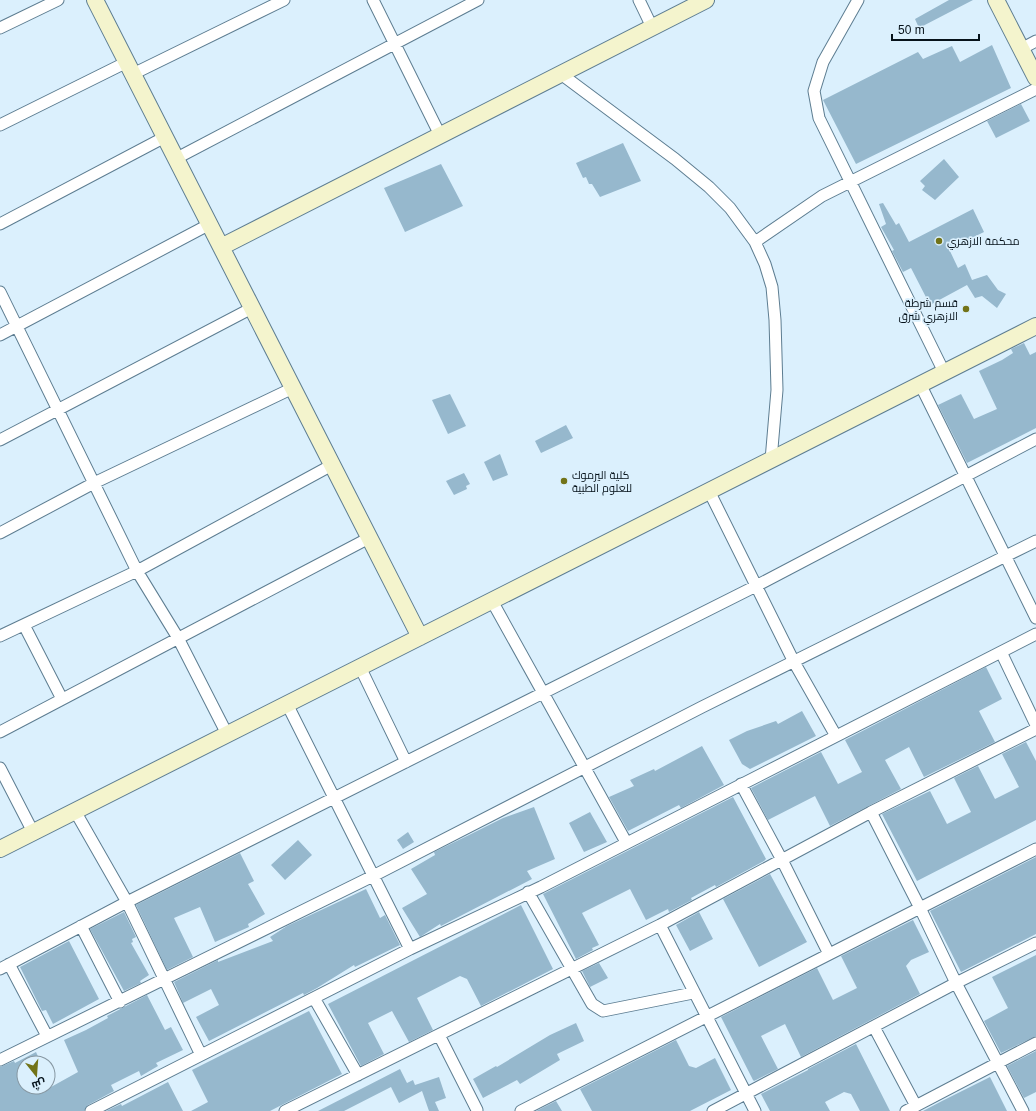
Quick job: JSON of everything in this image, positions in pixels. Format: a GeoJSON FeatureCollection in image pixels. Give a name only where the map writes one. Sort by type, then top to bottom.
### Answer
{"type":"FeatureCollection","features":[{"type":"Feature","properties":{"kind":"street"},"geometry":{"type":"LineString","coordinates":[[0,28],[58,0]]}},
{"type":"Feature","properties":{"kind":"street"},"geometry":{"type":"LineString","coordinates":[[95,0],[420,637]]}},
{"type":"Feature","properties":{"kind":"street"},"geometry":{"type":"LineString","coordinates":[[0,125],[284,0]]}},
{"type":"Feature","properties":{"kind":"street"},"geometry":{"type":"LineString","coordinates":[[373,0],[440,135]]}},
{"type":"Feature","properties":{"kind":"street"},"geometry":{"type":"LineString","coordinates":[[176,158],[478,0]]}},
{"type":"Feature","properties":{"kind":"street"},"geometry":{"type":"LineString","coordinates":[[639,0],[652,27]]}},
{"type":"Feature","properties":{"kind":"street"},"geometry":{"type":"LineString","coordinates":[[221,246],[706,0]]}},
{"type":"Feature","properties":{"kind":"street"},"geometry":{"type":"LineString","coordinates":[[858,0],[823,62],[814,91],[819,118],[944,372]]}},
{"type":"Feature","properties":{"kind":"street"},"geometry":{"type":"LineString","coordinates":[[996,0],[1036,78]]}},
{"type":"Feature","properties":{"kind":"street"},"geometry":{"type":"LineString","coordinates":[[1021,49],[1036,41]]}},
{"type":"Feature","properties":{"kind":"street"},"geometry":{"type":"LineString","coordinates":[[561,74],[676,159],[730,208],[755,242],[765,264],[772,287],[775,320],[777,390],[771,460]]}},
{"type":"Feature","properties":{"kind":"street"},"geometry":{"type":"LineString","coordinates":[[755,242],[822,196],[1036,89]]}},
{"type":"Feature","properties":{"kind":"street"},"geometry":{"type":"LineString","coordinates":[[0,224],[165,137]]}},
{"type":"Feature","properties":{"kind":"street"},"geometry":{"type":"LineString","coordinates":[[0,335],[210,224]]}},
{"type":"Feature","properties":{"kind":"street"},"geometry":{"type":"LineString","coordinates":[[0,292],[137,571],[178,638],[227,734]]}},
{"type":"Feature","properties":{"kind":"street"},"geometry":{"type":"LineString","coordinates":[[0,440],[252,308]]}},
{"type":"Feature","properties":{"kind":"street"},"geometry":{"type":"LineString","coordinates":[[0,849],[1036,326]]}},
{"type":"Feature","properties":{"kind":"street"},"geometry":{"type":"LineString","coordinates":[[920,384],[967,475],[1036,618]]}},
{"type":"Feature","properties":{"kind":"street"},"geometry":{"type":"LineString","coordinates":[[0,533],[94,483],[293,388]]}},
{"type":"Feature","properties":{"kind":"street"},"geometry":{"type":"LineString","coordinates":[[47,1036],[5,966],[127,902],[756,586],[1036,438]]}},
{"type":"Feature","properties":{"kind":"street"},"geometry":{"type":"LineString","coordinates":[[0,636],[137,571],[332,465]]}},
{"type":"Feature","properties":{"kind":"street"},"geometry":{"type":"LineString","coordinates":[[709,491],[794,662],[836,736]]}},
{"type":"Feature","properties":{"kind":"street"},"geometry":{"type":"LineString","coordinates":[[0,732],[369,538]]}},
{"type":"Feature","properties":{"kind":"street"},"geometry":{"type":"LineString","coordinates":[[0,1060],[373,876],[1036,541]]}},
{"type":"Feature","properties":{"kind":"street"},"geometry":{"type":"LineString","coordinates":[[492,601],[626,842]]}},
{"type":"Feature","properties":{"kind":"street"},"geometry":{"type":"LineString","coordinates":[[24,625],[62,699]]}},
{"type":"Feature","properties":{"kind":"street"},"geometry":{"type":"LineString","coordinates":[[91,1111],[410,949],[541,887],[626,842],[1036,634]]}},
{"type":"Feature","properties":{"kind":"street"},"geometry":{"type":"LineString","coordinates":[[1001,652],[1036,725]]}},
{"type":"Feature","properties":{"kind":"street"},"geometry":{"type":"LineString","coordinates":[[360,667],[406,762]]}},
{"type":"Feature","properties":{"kind":"street"},"geometry":{"type":"LineString","coordinates":[[287,704],[410,949]]}},
{"type":"Feature","properties":{"kind":"street"},"geometry":{"type":"LineString","coordinates":[[285,1111],[660,925],[871,812],[1036,729]]}},
{"type":"Feature","properties":{"kind":"street"},"geometry":{"type":"LineString","coordinates":[[0,768],[33,832]]}},
{"type":"Feature","properties":{"kind":"street"},"geometry":{"type":"LineString","coordinates":[[740,784],[782,860],[829,954]]}},
{"type":"Feature","properties":{"kind":"street"},"geometry":{"type":"LineString","coordinates":[[75,811],[127,902],[201,1055]]}},
{"type":"Feature","properties":{"kind":"street"},"geometry":{"type":"LineString","coordinates":[[871,812],[956,983],[1023,1111]]}},
{"type":"Feature","properties":{"kind":"street"},"geometry":{"type":"LineString","coordinates":[[521,1111],[1036,849]]}},
{"type":"Feature","properties":{"kind":"street"},"geometry":{"type":"LineString","coordinates":[[528,892],[592,1004],[603,1011],[693,993]]}},
{"type":"Feature","properties":{"kind":"street"},"geometry":{"type":"LineString","coordinates":[[660,925],[693,993],[707,1016],[755,1111]]}},
{"type":"Feature","properties":{"kind":"street"},"geometry":{"type":"LineString","coordinates":[[81,926],[120,1002]]}},
{"type":"Feature","properties":{"kind":"street"},"geometry":{"type":"LineString","coordinates":[[713,1111],[956,983],[1036,943]]}},
{"type":"Feature","properties":{"kind":"street"},"geometry":{"type":"LineString","coordinates":[[314,998],[358,1075]]}},
{"type":"Feature","properties":{"kind":"street"},"geometry":{"type":"LineString","coordinates":[[874,1027],[916,1106]]}},
{"type":"Feature","properties":{"kind":"street"},"geometry":{"type":"LineString","coordinates":[[439,1035],[477,1111]]}},
{"type":"Feature","properties":{"kind":"street"},"geometry":{"type":"LineString","coordinates":[[906,1111],[1036,1043]]}},
{"type":"Feature","properties":{"kind":"building"},"geometry":{"type":"Polygon","coordinates":[[[949,0],[973,0],[919,28],[915,19],[949,0]]]}},
{"type":"Feature","properties":{"kind":"building"},"geometry":{"type":"Polygon","coordinates":[[[992,45],[1011,88],[856,164],[823,100],[918,52],[923,59],[952,46],[960,62],[992,45]]]}},
{"type":"Feature","properties":{"kind":"building"},"geometry":{"type":"Polygon","coordinates":[[[1021,104],[1030,121],[996,138],[987,121],[1021,104]]]}},
{"type":"Feature","properties":{"kind":"building"},"geometry":{"type":"Polygon","coordinates":[[[623,143],[641,181],[600,197],[592,184],[589,184],[586,177],[583,178],[576,163],[623,143]]]}},
{"type":"Feature","properties":{"kind":"building"},"geometry":{"type":"Polygon","coordinates":[[[944,159],[959,177],[935,200],[922,190],[925,186],[920,181],[944,159]]]}},
{"type":"Feature","properties":{"kind":"building"},"geometry":{"type":"Polygon","coordinates":[[[441,164],[463,206],[405,232],[384,188],[441,164]]]}},
{"type":"Feature","properties":{"kind":"building"},"geometry":{"type":"Polygon","coordinates":[[[883,203],[896,225],[899,223],[909,242],[973,209],[984,232],[949,249],[958,268],[965,264],[972,280],[987,275],[998,290],[1006,294],[997,308],[982,296],[975,298],[967,285],[930,305],[911,268],[903,272],[892,251],[894,250],[881,227],[886,224],[879,204],[883,203]]]}},
{"type":"Feature","properties":{"kind":"building"},"geometry":{"type":"Polygon","coordinates":[[[1024,343],[1030,355],[1036,352],[1036,428],[967,463],[938,405],[961,394],[974,419],[997,409],[979,371],[1002,360],[1013,353],[1011,349],[1024,343]]]}},
{"type":"Feature","properties":{"kind":"building"},"geometry":{"type":"Polygon","coordinates":[[[450,394],[466,426],[448,434],[432,400],[450,394]]]}},
{"type":"Feature","properties":{"kind":"building"},"geometry":{"type":"Polygon","coordinates":[[[566,425],[573,438],[541,453],[535,441],[566,425]]]}},
{"type":"Feature","properties":{"kind":"building"},"geometry":{"type":"Polygon","coordinates":[[[500,454],[508,475],[493,481],[484,462],[500,454]]]}},
{"type":"Feature","properties":{"kind":"building"},"geometry":{"type":"Polygon","coordinates":[[[464,473],[470,484],[466,486],[467,489],[454,495],[446,481],[464,473]]]}},
{"type":"Feature","properties":{"kind":"building"},"geometry":{"type":"Polygon","coordinates":[[[986,667],[1002,699],[979,711],[995,742],[924,777],[909,747],[885,760],[901,789],[830,826],[815,796],[768,820],[751,788],[821,752],[838,784],[862,772],[845,740],[986,667]]]}},
{"type":"Feature","properties":{"kind":"building"},"geometry":{"type":"Polygon","coordinates":[[[802,711],[816,736],[750,769],[742,764],[729,740],[747,731],[776,721],[778,724],[802,711]]]}},
{"type":"Feature","properties":{"kind":"building"},"geometry":{"type":"Polygon","coordinates":[[[1026,742],[1036,761],[1036,820],[917,881],[882,814],[930,791],[947,824],[971,812],[954,778],[978,766],[995,799],[1019,787],[1002,754],[1026,742]]]}},
{"type":"Feature","properties":{"kind":"building"},"geometry":{"type":"Polygon","coordinates":[[[702,746],[724,785],[681,808],[679,805],[628,831],[609,797],[634,786],[630,780],[654,769],[655,771],[702,746]]]}},
{"type":"Feature","properties":{"kind":"building"},"geometry":{"type":"Polygon","coordinates":[[[733,797],[766,859],[716,887],[715,885],[691,898],[692,900],[669,912],[668,909],[646,920],[630,889],[582,913],[599,945],[576,959],[543,894],[733,797]]]}},
{"type":"Feature","properties":{"kind":"building"},"geometry":{"type":"Polygon","coordinates":[[[534,807],[555,859],[527,871],[532,879],[441,926],[440,924],[420,937],[402,908],[427,894],[411,869],[435,855],[434,852],[503,818],[534,807]]]}},
{"type":"Feature","properties":{"kind":"building"},"geometry":{"type":"Polygon","coordinates":[[[590,812],[607,842],[584,852],[569,823],[590,812]]]}},
{"type":"Feature","properties":{"kind":"building"},"geometry":{"type":"Polygon","coordinates":[[[408,832],[414,842],[403,849],[397,840],[408,832]]]}},
{"type":"Feature","properties":{"kind":"building"},"geometry":{"type":"Polygon","coordinates":[[[298,840],[312,855],[285,880],[271,865],[298,840]]]}},
{"type":"Feature","properties":{"kind":"building"},"geometry":{"type":"Polygon","coordinates":[[[240,853],[254,881],[248,884],[265,914],[248,924],[249,927],[215,942],[200,907],[174,918],[193,957],[167,970],[136,905],[240,853]]]}},
{"type":"Feature","properties":{"kind":"building"},"geometry":{"type":"Polygon","coordinates":[[[1036,857],[1036,934],[961,972],[930,911],[1036,857]]]}},
{"type":"Feature","properties":{"kind":"building"},"geometry":{"type":"Polygon","coordinates":[[[770,874],[807,942],[759,967],[723,899],[770,874]]]}},
{"type":"Feature","properties":{"kind":"building"},"geometry":{"type":"Polygon","coordinates":[[[366,889],[380,918],[385,915],[400,945],[355,967],[354,965],[304,995],[303,993],[209,1041],[196,1017],[219,1005],[211,989],[183,1003],[174,982],[218,960],[218,962],[273,941],[270,937],[287,926],[366,889]]]}},
{"type":"Feature","properties":{"kind":"building"},"geometry":{"type":"Polygon","coordinates":[[[521,905],[553,969],[481,1006],[467,979],[460,976],[417,998],[433,1030],[409,1042],[392,1011],[368,1023],[384,1054],[361,1066],[328,1004],[521,905]]]}},
{"type":"Feature","properties":{"kind":"building"},"geometry":{"type":"Polygon","coordinates":[[[124,912],[136,937],[132,939],[133,942],[131,943],[149,975],[140,981],[141,983],[124,991],[90,929],[124,912]]]}},
{"type":"Feature","properties":{"kind":"building"},"geometry":{"type":"Polygon","coordinates":[[[699,912],[713,939],[690,951],[676,925],[699,912]]]}},
{"type":"Feature","properties":{"kind":"building"},"geometry":{"type":"Polygon","coordinates":[[[913,920],[929,952],[911,960],[906,966],[920,994],[801,1057],[785,1024],[761,1036],[778,1069],[754,1081],[721,1017],[817,968],[833,1000],[857,988],[841,956],[913,920]]]}},
{"type":"Feature","properties":{"kind":"building"},"geometry":{"type":"Polygon","coordinates":[[[69,941],[99,999],[53,1024],[46,1010],[42,1011],[20,967],[69,941]]]}},
{"type":"Feature","properties":{"kind":"building"},"geometry":{"type":"Polygon","coordinates":[[[1036,955],[1036,1036],[1001,1053],[984,1021],[1008,1008],[992,977],[1036,955]]]}},
{"type":"Feature","properties":{"kind":"building"},"geometry":{"type":"Polygon","coordinates":[[[599,963],[608,978],[590,987],[582,971],[599,963]]]}},
{"type":"Feature","properties":{"kind":"building"},"geometry":{"type":"Polygon","coordinates":[[[147,995],[165,1030],[171,1027],[183,1050],[156,1063],[158,1066],[141,1076],[139,1071],[111,1085],[114,1091],[88,1105],[84,1111],[0,1111],[0,1067],[14,1061],[16,1062],[16,1095],[56,1095],[56,1084],[78,1072],[64,1040],[108,1018],[107,1016],[147,995]]]}},
{"type":"Feature","properties":{"kind":"building"},"geometry":{"type":"Polygon","coordinates":[[[309,1011],[342,1074],[270,1111],[191,1111],[208,1102],[192,1070],[309,1011]]]}},
{"type":"Feature","properties":{"kind":"building"},"geometry":{"type":"Polygon","coordinates":[[[576,1023],[584,1041],[557,1054],[560,1060],[520,1084],[517,1080],[483,1098],[473,1079],[496,1066],[497,1067],[550,1035],[576,1023]]]}},
{"type":"Feature","properties":{"kind":"building"},"geometry":{"type":"Polygon","coordinates":[[[676,1040],[689,1066],[696,1068],[715,1058],[731,1090],[690,1111],[592,1111],[580,1089],[676,1040]]]}},
{"type":"Feature","properties":{"kind":"building"},"geometry":{"type":"Polygon","coordinates":[[[856,1044],[890,1111],[860,1111],[851,1094],[844,1092],[825,1102],[830,1111],[770,1111],[761,1094],[856,1044]]]}},
{"type":"Feature","properties":{"kind":"building"},"geometry":{"type":"Polygon","coordinates":[[[1036,1051],[1036,1092],[1024,1098],[1007,1066],[1036,1051]]]}},
{"type":"Feature","properties":{"kind":"building"},"geometry":{"type":"Polygon","coordinates":[[[36,1052],[37,1055],[30,1055],[36,1052]]]}},
{"type":"Feature","properties":{"kind":"building"},"geometry":{"type":"Polygon","coordinates":[[[400,1069],[407,1083],[413,1080],[415,1085],[439,1077],[446,1098],[435,1102],[439,1111],[429,1111],[422,1091],[399,1103],[391,1087],[344,1111],[318,1111],[400,1069]]]}},
{"type":"Feature","properties":{"kind":"building"},"geometry":{"type":"Polygon","coordinates":[[[990,1077],[1007,1111],[923,1111],[942,1101],[990,1077]]]}},
{"type":"Feature","properties":{"kind":"building"},"geometry":{"type":"Polygon","coordinates":[[[168,1082],[183,1111],[106,1111],[121,1104],[122,1106],[168,1082]]]}},
{"type":"Feature","properties":{"kind":"building"},"geometry":{"type":"Polygon","coordinates":[[[556,1101],[562,1111],[536,1111],[556,1101]]]}},
{"type":"Feature","properties":{"kind":"place","name":"محكمة الازهري"},"geometry":{"type":"Point","coordinates":[939,241]}},
{"type":"Feature","properties":{"kind":"place","name":"قسم شرطة الازهري شرق"},"geometry":{"type":"Point","coordinates":[966,309]}},
{"type":"Feature","properties":{"kind":"place","name":"كلية اليرموك للعلوم الطبية"},"geometry":{"type":"Point","coordinates":[564,481]}}]}
